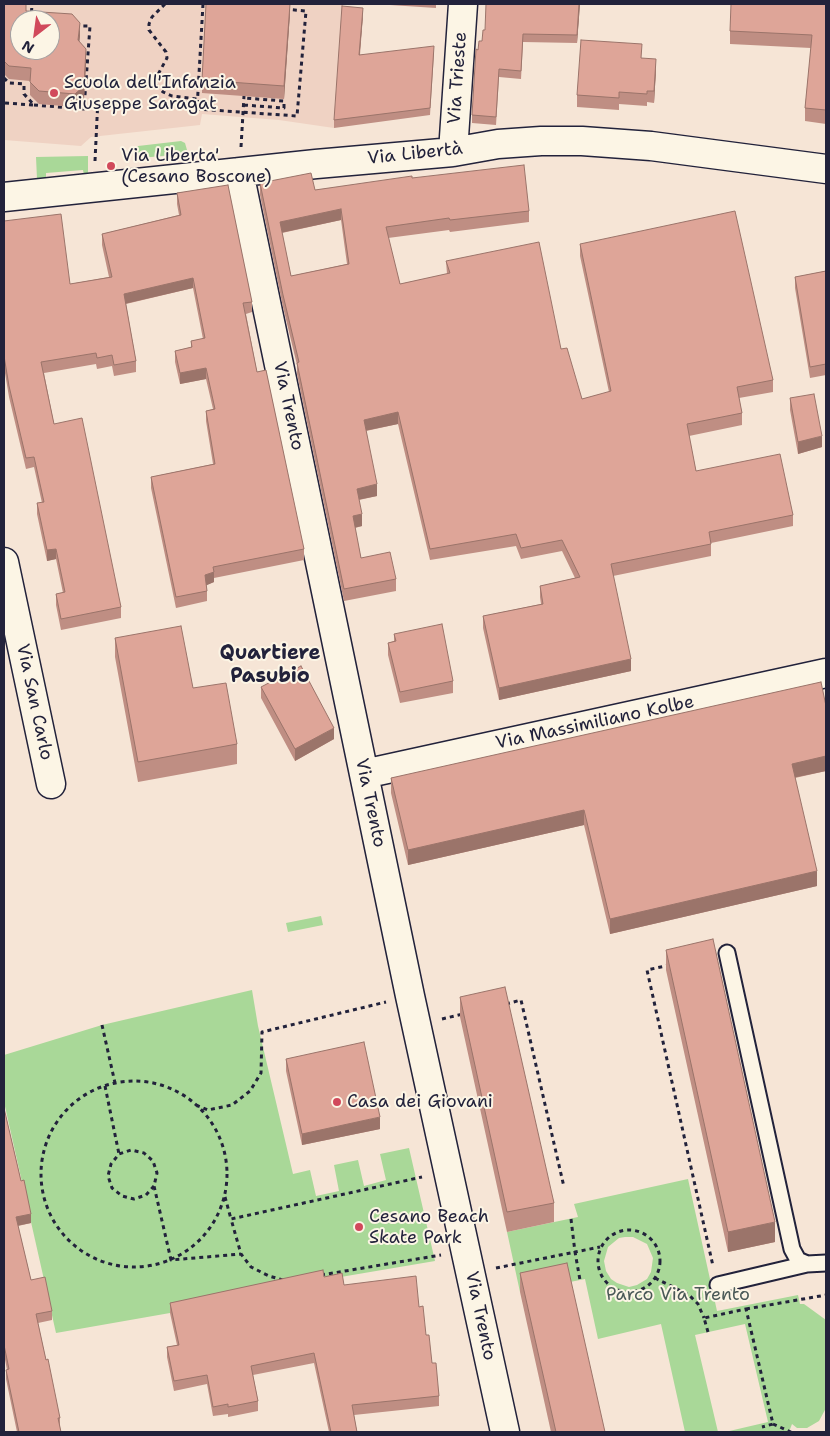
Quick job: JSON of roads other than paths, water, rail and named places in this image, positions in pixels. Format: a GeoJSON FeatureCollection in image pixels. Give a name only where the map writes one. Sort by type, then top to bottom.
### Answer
{"type":"FeatureCollection","features":[{"type":"Feature","properties":{"kind":"street","name":"Via Trieste"},"geometry":{"type":"LineString","coordinates":[[453,152],[463,4]]}},
{"type":"Feature","properties":{"kind":"street","name":"Via Libertà"},"geometry":{"type":"LineString","coordinates":[[4,197],[316,164],[453,152],[498,144],[541,141],[582,141],[661,147],[826,169]]}},
{"type":"Feature","properties":{"kind":"street","name":"Via Trento"},"geometry":{"type":"LineString","coordinates":[[239,172],[410,996],[418,1025],[505,1432]]}},
{"type":"Feature","properties":{"kind":"street","name":"Via San Carlo"},"geometry":{"type":"LineString","coordinates":[[4,562],[51,784]]}},
{"type":"Feature","properties":{"kind":"street","name":"Via Massimiliano Kolbe"},"geometry":{"type":"LineString","coordinates":[[364,774],[826,673]]}},
{"type":"Feature","properties":{"kind":"lane"},"geometry":{"type":"LineString","coordinates":[[727,953],[792,1249],[798,1260],[807,1264]]}},
{"type":"Feature","properties":{"kind":"lane"},"geometry":{"type":"LineString","coordinates":[[718,1285],[807,1264],[826,1263]]}},
{"type":"Feature","properties":{"kind":"place","name":"Scuola dell'Infanzia Giuseppe Saragat"},"geometry":{"type":"Point","coordinates":[54,93]}},
{"type":"Feature","properties":{"kind":"place","name":"Via Liberta' (Cesano Boscone)"},"geometry":{"type":"Point","coordinates":[111,166]}},
{"type":"Feature","properties":{"kind":"place","name":"Casa dei Giovani"},"geometry":{"type":"Point","coordinates":[337,1102]}},
{"type":"Feature","properties":{"kind":"place","name":"Cesano Beach Skate Park"},"geometry":{"type":"Point","coordinates":[359,1227]}},
{"type":"Feature","properties":{"kind":"district","name":"Quartiere Pasubio"},"geometry":{"type":"Point","coordinates":[270,666]}},
{"type":"Feature","properties":{"kind":"park label","name":"Parco Via Trento"},"geometry":{"type":"Point","coordinates":[678,1295]}}]}
